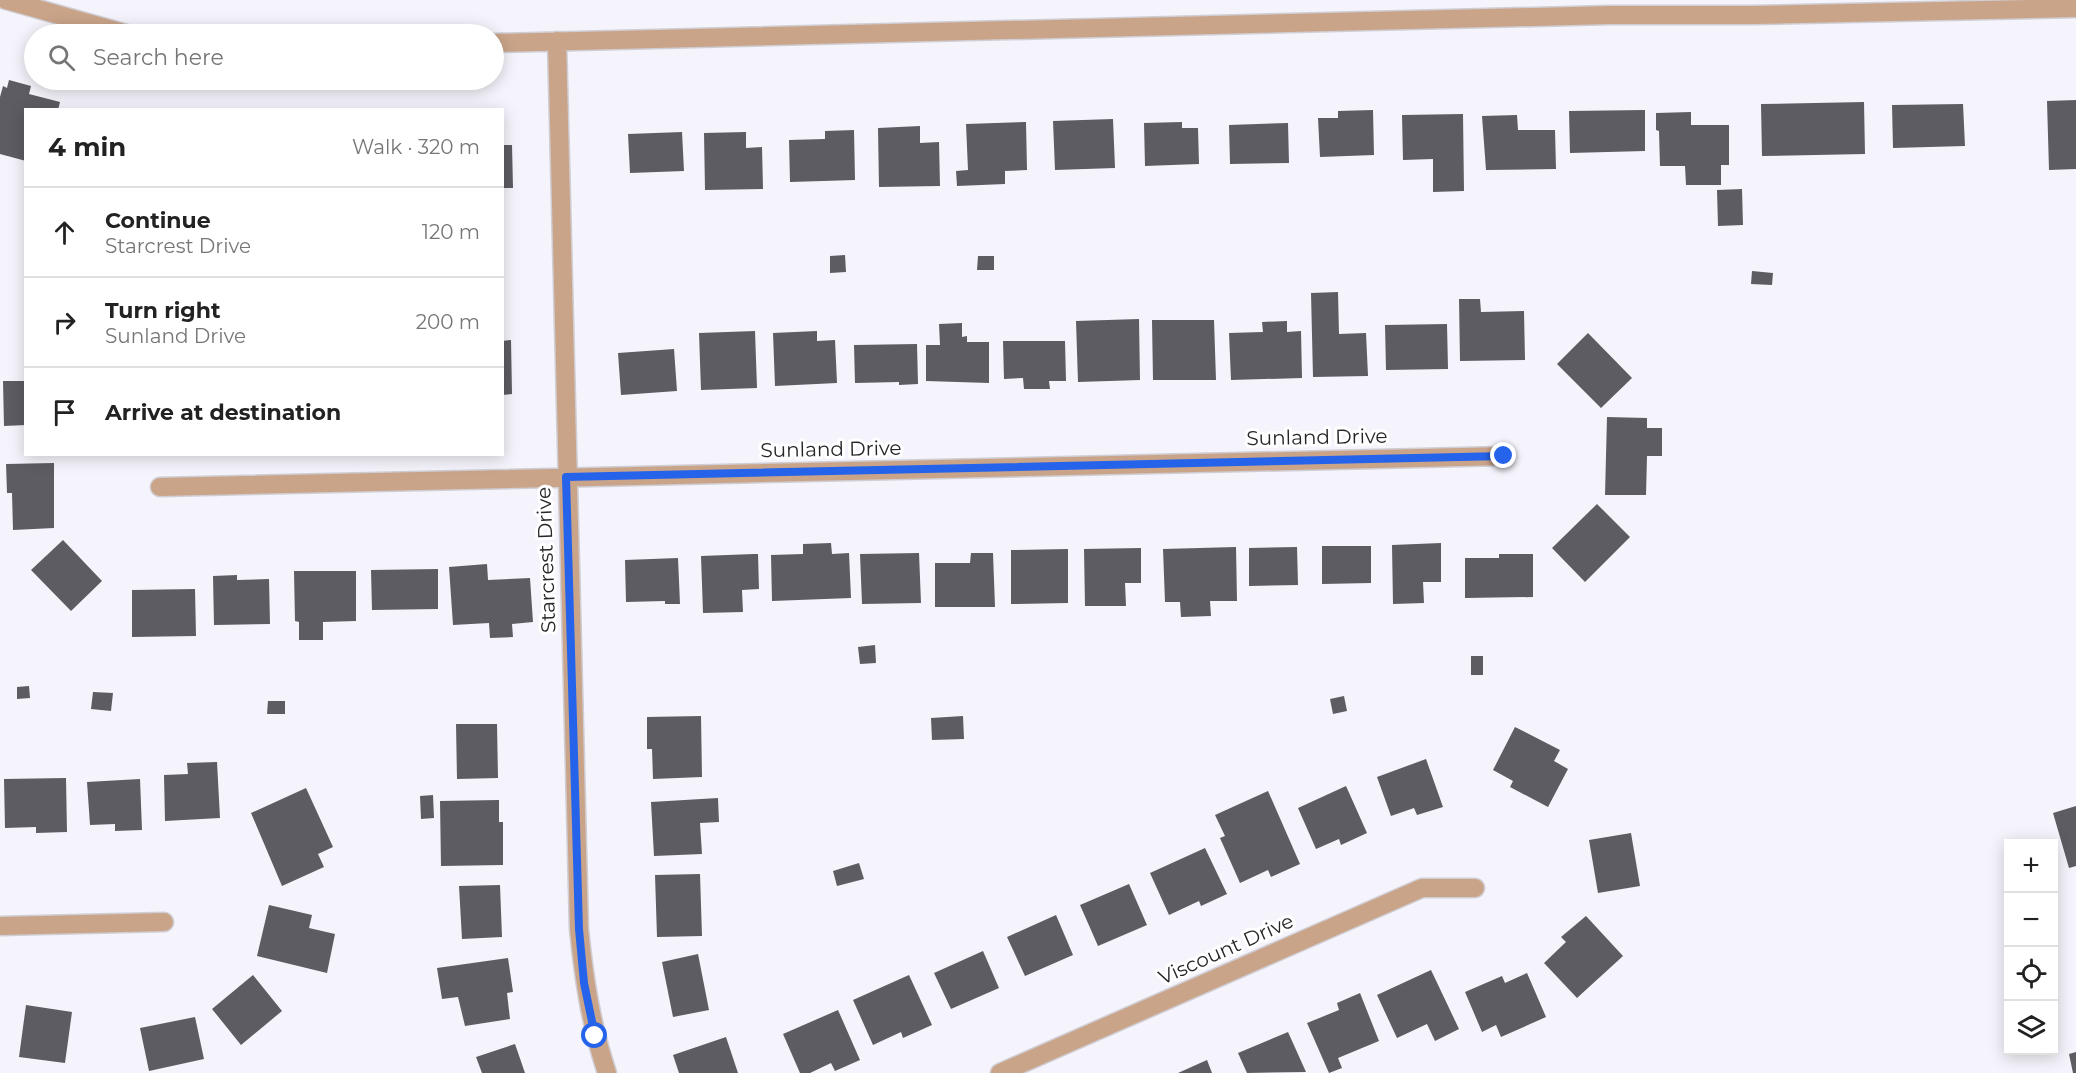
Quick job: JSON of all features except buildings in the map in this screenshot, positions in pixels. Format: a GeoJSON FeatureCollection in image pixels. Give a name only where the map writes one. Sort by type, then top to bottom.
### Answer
{"type":"FeatureCollection","features":[{"type":"Feature","properties":{"kind":"street"},"geometry":{"type":"LineString","coordinates":[[6,0],[91,24]]}},
{"type":"Feature","properties":{"kind":"street"},"geometry":{"type":"LineString","coordinates":[[504,43],[1610,15],[1765,15],[2076,8]]}},
{"type":"Feature","properties":{"kind":"street","name":"Starcrest Drive"},"geometry":{"type":"LineString","coordinates":[[557,41],[566,477],[579,929],[586,994],[595,1036],[607,1073]]}},
{"type":"Feature","properties":{"kind":"street","name":"Sunland Drive"},"geometry":{"type":"LineString","coordinates":[[160,487],[1504,456]]}},
{"type":"Feature","properties":{"kind":"street","name":"Viscount Drive"},"geometry":{"type":"LineString","coordinates":[[1000,1073],[1422,888],[1475,888]]}},
{"type":"Feature","properties":{"kind":"street"},"geometry":{"type":"LineString","coordinates":[[0,926],[164,922]]}},
{"type":"Feature","properties":{"kind":"route"},"geometry":{"type":"LineString","coordinates":[[595,1036],[584,983],[579,929],[566,477],[1504,456]]}}]}
